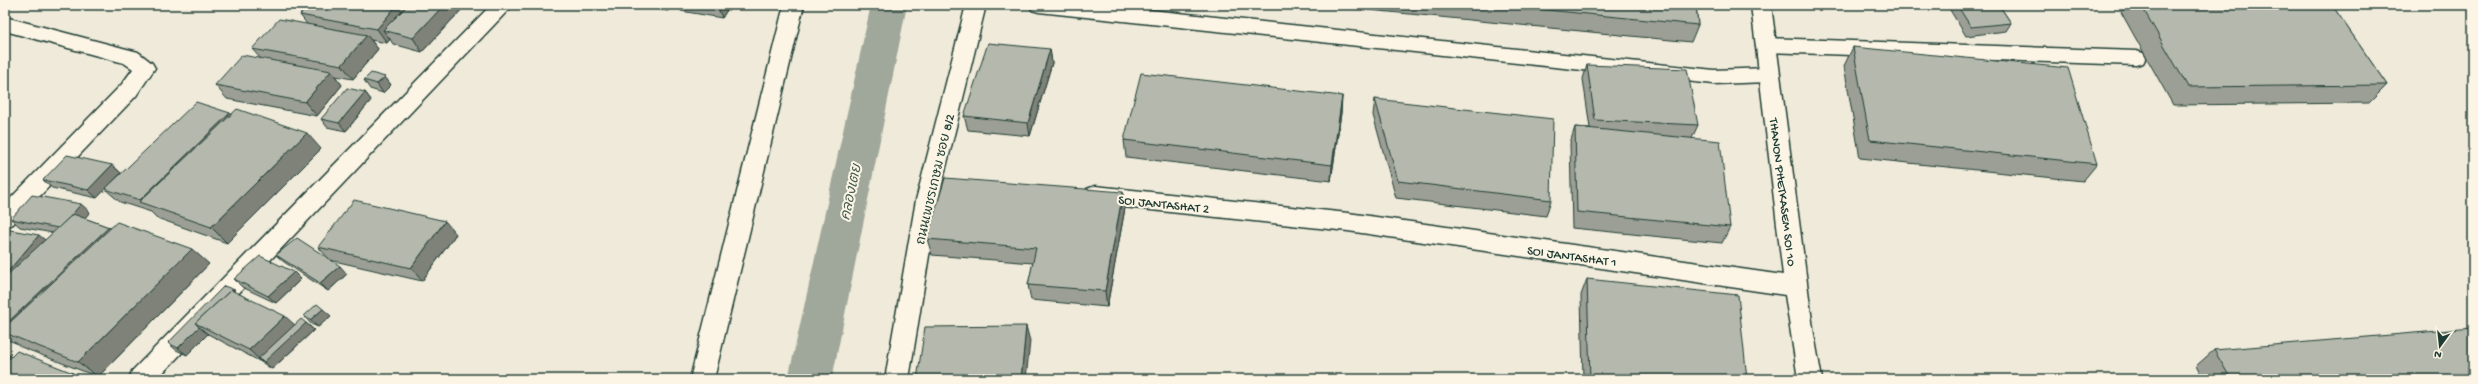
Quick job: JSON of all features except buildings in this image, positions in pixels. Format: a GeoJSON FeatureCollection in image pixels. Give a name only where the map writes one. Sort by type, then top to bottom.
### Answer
{"type":"FeatureCollection","features":[{"type":"Feature","properties":{"kind":"street"},"geometry":{"type":"LineString","coordinates":[[141,379],[503,5]]}},
{"type":"Feature","properties":{"kind":"street"},"geometry":{"type":"LineString","coordinates":[[702,379],[794,5]]}},
{"type":"Feature","properties":{"kind":"street","name":"ถนนเพชรเกษม ซอย 8/2"},"geometry":{"type":"LineString","coordinates":[[896,379],[927,200],[976,5]]}},
{"type":"Feature","properties":{"kind":"street","name":"THANON PHETKASEM SOI 10"},"geometry":{"type":"LineString","coordinates":[[1761,5],[1796,287],[1810,379]]}},
{"type":"Feature","properties":{"kind":"street"},"geometry":{"type":"LineString","coordinates":[[5,24],[131,57],[145,68],[119,101],[5,218]]}},
{"type":"Feature","properties":{"kind":"street"},"geometry":{"type":"LineString","coordinates":[[933,178],[956,181]]}},
{"type":"Feature","properties":{"kind":"street","name":"SOI JANTASHAT 2"},"geometry":{"type":"LineString","coordinates":[[1074,193],[1348,222]]}},
{"type":"Feature","properties":{"kind":"street","name":"SOI JANTASHAT 1"},"geometry":{"type":"LineString","coordinates":[[1348,222],[1796,287]]}},
{"type":"Feature","properties":{"kind":"lane"},"geometry":{"type":"LineString","coordinates":[[1038,5],[1714,77],[1769,75]]}},
{"type":"Feature","properties":{"kind":"lane"},"geometry":{"type":"LineString","coordinates":[[1766,45],[2136,58]]}},
{"type":"Feature","properties":{"kind":"waterway","name":"คลองเตย"},"geometry":{"type":"LineString","coordinates":[[810,379],[889,5]]}}]}
